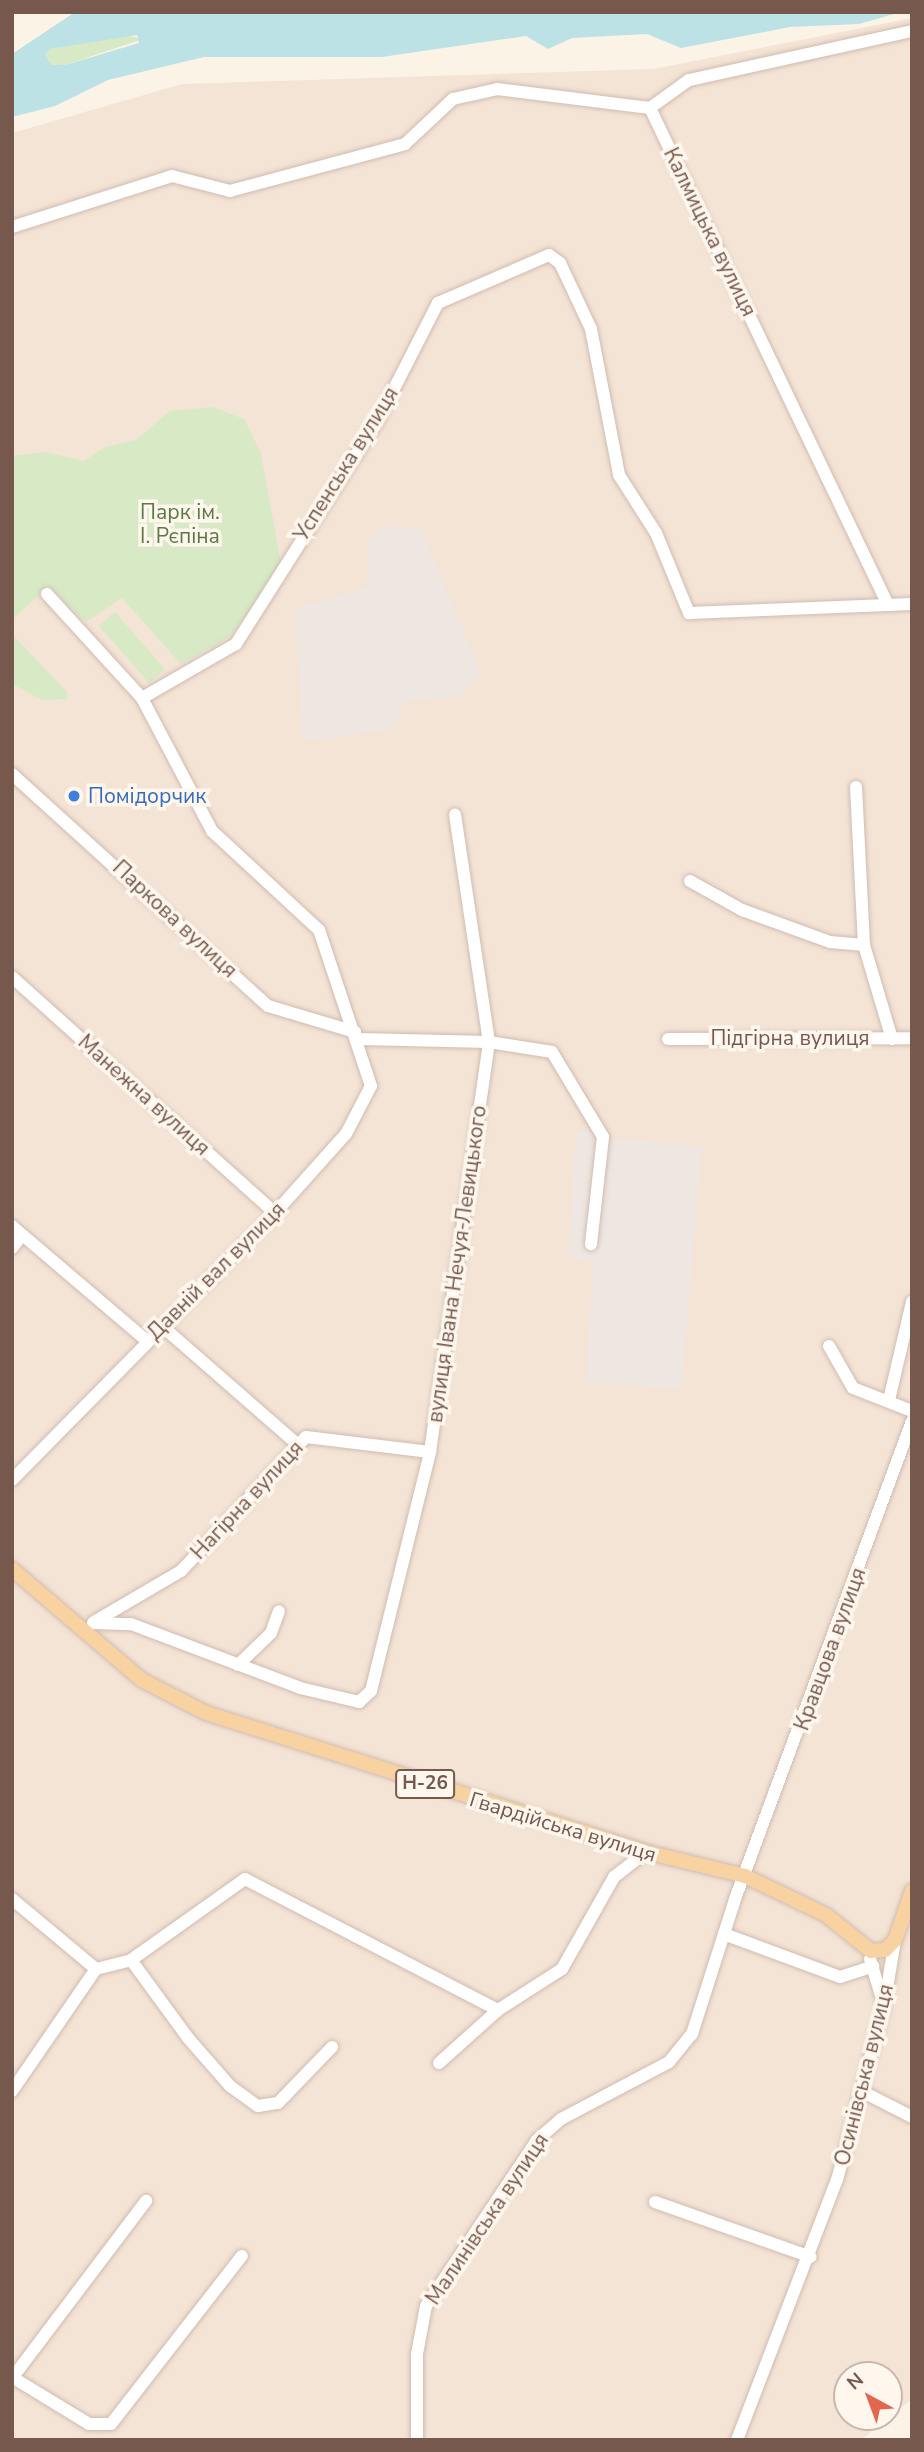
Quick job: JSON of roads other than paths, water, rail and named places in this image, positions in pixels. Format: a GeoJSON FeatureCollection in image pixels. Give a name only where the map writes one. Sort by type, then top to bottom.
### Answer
{"type":"FeatureCollection","features":[{"type":"Feature","properties":{"kind":"main road","name":"Гвардійська вулиця"},"geometry":{"type":"LineString","coordinates":[[12,1569],[87,1626],[142,1680],[206,1713],[646,1852],[745,1876],[826,1915],[864,1947]]}},
{"type":"Feature","properties":{"kind":"main road","name":"Осинівська вулиця"},"geometry":{"type":"LineString","coordinates":[[895,1940],[912,1891]]}},
{"type":"Feature","properties":{"kind":"main road"},"geometry":{"type":"LineString","coordinates":[[864,1947],[878,1952],[895,1940]]}},
{"type":"Feature","properties":{"kind":"street"},"geometry":{"type":"LineString","coordinates":[[12,228],[172,176],[230,191],[405,144],[453,99],[497,89],[650,108],[689,80],[912,31]]}},
{"type":"Feature","properties":{"kind":"street","name":"Калмицька вулиця"},"geometry":{"type":"LineString","coordinates":[[650,108],[888,605]]}},
{"type":"Feature","properties":{"kind":"street","name":"Успенська вулиця"},"geometry":{"type":"LineString","coordinates":[[142,698],[236,644],[377,422],[438,303],[550,255],[560,263],[591,329],[619,475],[656,533],[689,613],[888,605]]}},
{"type":"Feature","properties":{"kind":"street","name":"Давній вал вулиця"},"geometry":{"type":"LineString","coordinates":[[12,1480],[275,1213],[345,1134],[372,1086],[357,1035],[318,930],[212,831],[142,698],[47,594]]}},
{"type":"Feature","properties":{"kind":"street"},"geometry":{"type":"LineString","coordinates":[[888,605],[912,604]]}},
{"type":"Feature","properties":{"kind":"street","name":"Паркова вулиця"},"geometry":{"type":"LineString","coordinates":[[12,774],[268,1006],[357,1035],[489,1042],[552,1052],[603,1137],[591,1244]]}},
{"type":"Feature","properties":{"kind":"street"},"geometry":{"type":"LineString","coordinates":[[856,787],[864,945],[892,1039]]}},
{"type":"Feature","properties":{"kind":"street","name":"вулиця Івана Нечуя-Левицького"},"geometry":{"type":"LineString","coordinates":[[238,1665],[359,1702],[369,1697],[382,1664],[430,1452],[489,1042],[455,815]]}},
{"type":"Feature","properties":{"kind":"street"},"geometry":{"type":"LineString","coordinates":[[690,881],[742,910],[830,942],[864,945]]}},
{"type":"Feature","properties":{"kind":"street","name":"Манежна вулиця"},"geometry":{"type":"LineString","coordinates":[[12,977],[275,1213]]}},
{"type":"Feature","properties":{"kind":"street","name":"Підгірна вулиця"},"geometry":{"type":"LineString","coordinates":[[668,1039],[912,1038]]}},
{"type":"Feature","properties":{"kind":"street"},"geometry":{"type":"LineString","coordinates":[[12,1248],[17,1231],[147,1341]]}},
{"type":"Feature","properties":{"kind":"street"},"geometry":{"type":"LineString","coordinates":[[889,1400],[912,1301]]}},
{"type":"Feature","properties":{"kind":"street"},"geometry":{"type":"LineString","coordinates":[[163,1327],[296,1443]]}},
{"type":"Feature","properties":{"kind":"street"},"geometry":{"type":"LineString","coordinates":[[829,1346],[853,1388],[912,1411]]}},
{"type":"Feature","properties":{"kind":"street","name":"Кравцова вулиця"},"geometry":{"type":"LineString","coordinates":[[745,1876],[912,1421]]}},
{"type":"Feature","properties":{"kind":"street","name":"Нагірна вулиця"},"geometry":{"type":"LineString","coordinates":[[87,1626],[181,1571],[296,1443],[327,1436],[430,1452]]}},
{"type":"Feature","properties":{"kind":"street"},"geometry":{"type":"LineString","coordinates":[[87,1626],[131,1624],[238,1665],[271,1633],[279,1611]]}},
{"type":"Feature","properties":{"kind":"street"},"geometry":{"type":"LineString","coordinates":[[439,2063],[498,2010],[562,1969],[614,1877],[646,1852]]}},
{"type":"Feature","properties":{"kind":"street","name":"Малинівська вулиця"},"geometry":{"type":"LineString","coordinates":[[417,2440],[420,2329],[439,2285],[548,2129],[683,2049],[745,1876]]}},
{"type":"Feature","properties":{"kind":"street"},"geometry":{"type":"LineString","coordinates":[[12,2091],[96,1969],[131,1960],[250,1879],[498,2010]]}},
{"type":"Feature","properties":{"kind":"street"},"geometry":{"type":"LineString","coordinates":[[12,1899],[96,1969]]}},
{"type":"Feature","properties":{"kind":"street"},"geometry":{"type":"LineString","coordinates":[[724,1934],[841,1977],[873,1966]]}},
{"type":"Feature","properties":{"kind":"street","name":"Осинівська вулиця"},"geometry":{"type":"LineString","coordinates":[[737,2440],[811,2257],[863,2092],[884,2006],[895,1940]]}},
{"type":"Feature","properties":{"kind":"street"},"geometry":{"type":"LineString","coordinates":[[864,1947],[873,1966],[884,2006]]}},
{"type":"Feature","properties":{"kind":"street"},"geometry":{"type":"LineString","coordinates":[[131,1960],[188,2038],[230,2086],[258,2106],[278,2103],[332,2047]]}},
{"type":"Feature","properties":{"kind":"street"},"geometry":{"type":"LineString","coordinates":[[863,2092],[912,2117]]}},
{"type":"Feature","properties":{"kind":"street"},"geometry":{"type":"LineString","coordinates":[[146,2201],[12,2377],[89,2424],[111,2424],[242,2256]]}},
{"type":"Feature","properties":{"kind":"street"},"geometry":{"type":"LineString","coordinates":[[655,2202],[811,2257]]}},
{"type":"Feature","properties":{"kind":"water"},"geometry":{"type":"Polygon","coordinates":[[[75,12],[901,12],[859,24],[790,27],[681,48],[647,34],[572,38],[548,49],[526,36],[382,57],[204,57],[108,80],[55,106],[12,117],[12,54],[75,12]],[[137,35],[50,49],[45,55],[52,65],[65,65],[139,43],[137,35]]]}},
{"type":"Feature","properties":{"kind":"place","name":"Помідорчик"},"geometry":{"type":"Point","coordinates":[74,796]}},
{"type":"Feature","properties":{"kind":"park label","name":"Парк ім. І. Рєпіна"},"geometry":{"type":"Point","coordinates":[180,524]}}]}
